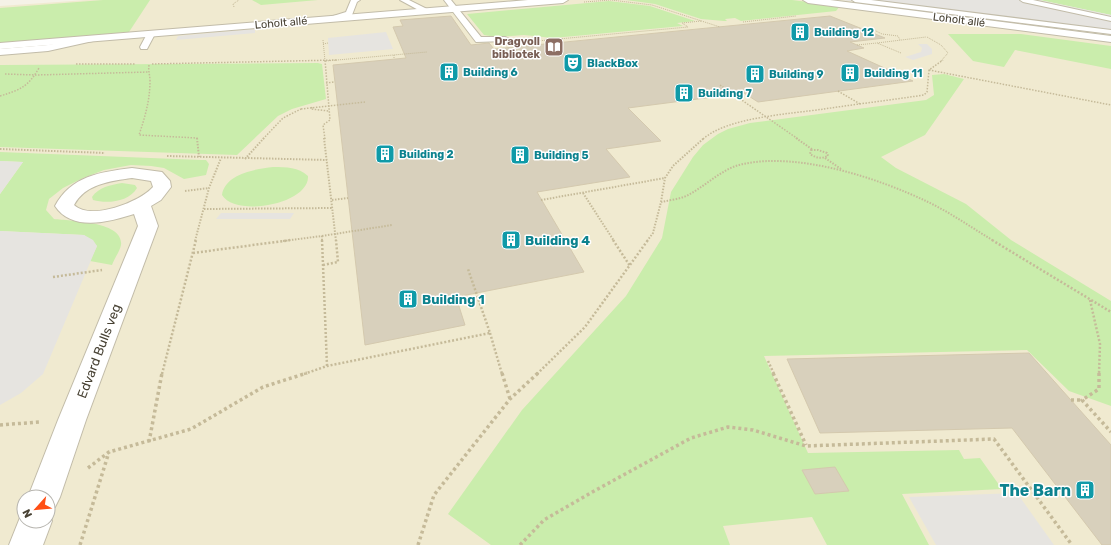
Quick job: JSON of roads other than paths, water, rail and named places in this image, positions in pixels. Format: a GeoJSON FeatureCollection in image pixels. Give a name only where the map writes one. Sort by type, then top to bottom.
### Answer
{"type":"FeatureCollection","features":[{"type":"Feature","properties":{"kind":"street","name":"Loholt allé"},"geometry":{"type":"LineString","coordinates":[[0,46],[563,0]]}},
{"type":"Feature","properties":{"kind":"street","name":"Loholt allé"},"geometry":{"type":"LineString","coordinates":[[808,0],[1111,39]]}},
{"type":"Feature","properties":{"kind":"street","name":"Edvard Bulls veg"},"geometry":{"type":"LineString","coordinates":[[47,489],[72,420],[148,226],[141,205]]}},
{"type":"Feature","properties":{"kind":"street"},"geometry":{"type":"LineString","coordinates":[[26,545],[32,529]]}},
{"type":"Feature","properties":{"kind":"lane"},"geometry":{"type":"LineString","coordinates":[[333,19],[349,12],[354,1],[357,0]]}},
{"type":"Feature","properties":{"kind":"lane"},"geometry":{"type":"LineString","coordinates":[[403,0],[427,11]]}},
{"type":"Feature","properties":{"kind":"lane"},"geometry":{"type":"LineString","coordinates":[[447,0],[478,40],[505,39]]}},
{"type":"Feature","properties":{"kind":"lane"},"geometry":{"type":"LineString","coordinates":[[855,0],[1111,32]]}},
{"type":"Feature","properties":{"kind":"lane"},"geometry":{"type":"LineString","coordinates":[[1023,0],[1111,19]]}},
{"type":"Feature","properties":{"kind":"lane"},"geometry":{"type":"LineString","coordinates":[[144,47],[151,34]]}},
{"type":"Feature","properties":{"kind":"lane"},"geometry":{"type":"LineString","coordinates":[[0,52],[48,48],[90,39]]}},
{"type":"Feature","properties":{"kind":"place","name":"Building 12"},"geometry":{"type":"Point","coordinates":[800,32]}},
{"type":"Feature","properties":{"kind":"place","name":"Dragvoll bibliotek"},"geometry":{"type":"Point","coordinates":[554,47]}},
{"type":"Feature","properties":{"kind":"place","name":"BlackBox"},"geometry":{"type":"Point","coordinates":[573,63]}},
{"type":"Feature","properties":{"kind":"place","name":"Building 6"},"geometry":{"type":"Point","coordinates":[449,72]}},
{"type":"Feature","properties":{"kind":"place","name":"Building 11"},"geometry":{"type":"Point","coordinates":[850,73]}},
{"type":"Feature","properties":{"kind":"place","name":"Building 9"},"geometry":{"type":"Point","coordinates":[755,74]}},
{"type":"Feature","properties":{"kind":"place","name":"Building 7"},"geometry":{"type":"Point","coordinates":[684,93]}},
{"type":"Feature","properties":{"kind":"place","name":"Building 2"},"geometry":{"type":"Point","coordinates":[385,154]}},
{"type":"Feature","properties":{"kind":"place","name":"Building 5"},"geometry":{"type":"Point","coordinates":[520,155]}},
{"type":"Feature","properties":{"kind":"place","name":"Building 4"},"geometry":{"type":"Point","coordinates":[511,240]}},
{"type":"Feature","properties":{"kind":"place","name":"Building 1"},"geometry":{"type":"Point","coordinates":[408,299]}},
{"type":"Feature","properties":{"kind":"place","name":"The Barn"},"geometry":{"type":"Point","coordinates":[1085,490]}}]}
